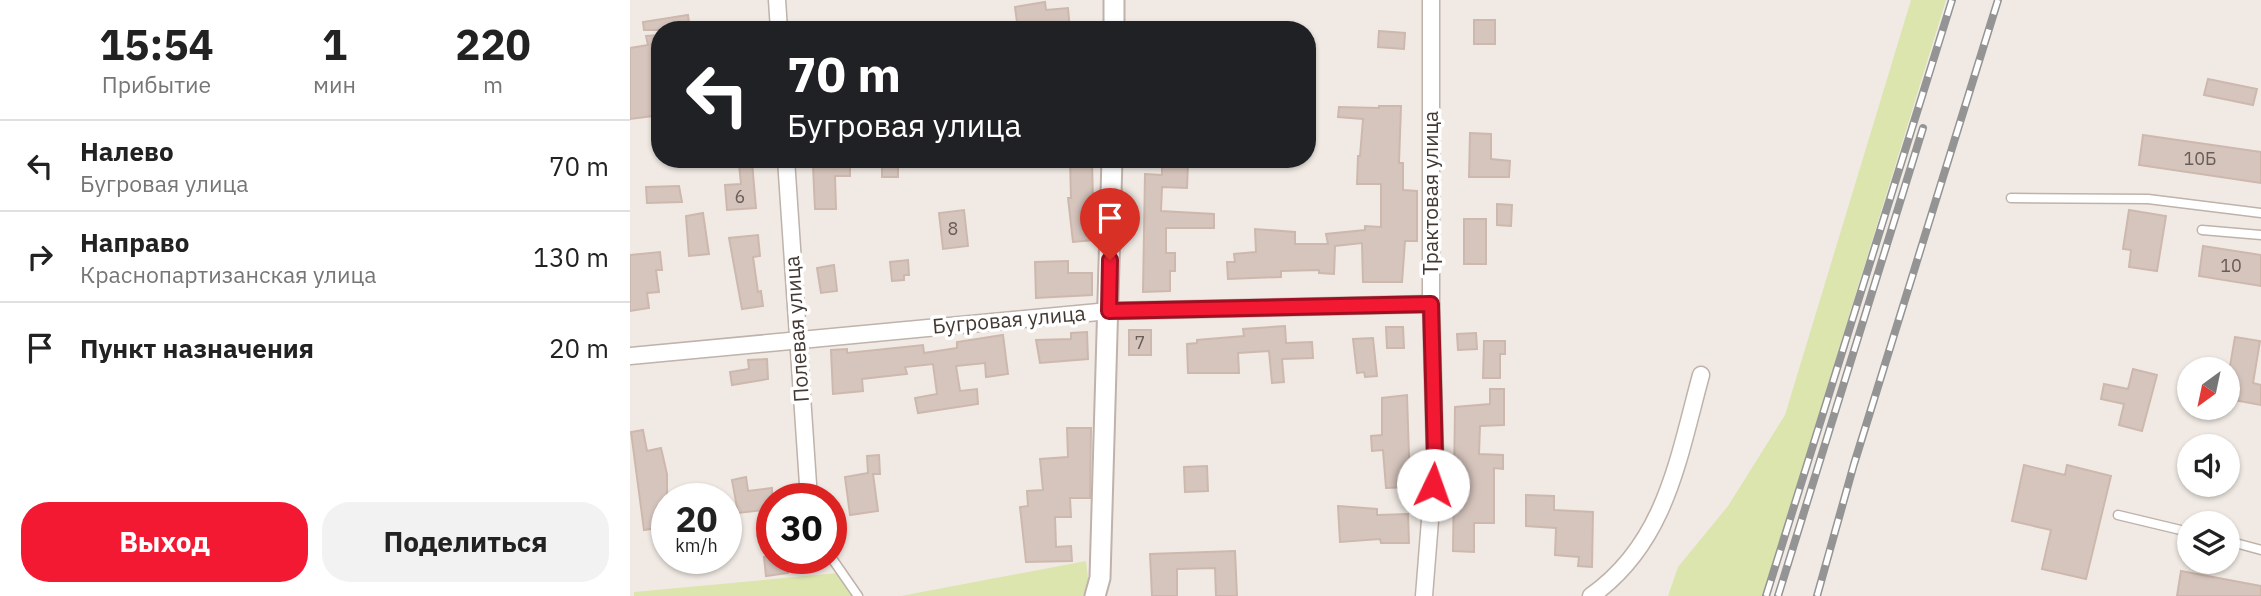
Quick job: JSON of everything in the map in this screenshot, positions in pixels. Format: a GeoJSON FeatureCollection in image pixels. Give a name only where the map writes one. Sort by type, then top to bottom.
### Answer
{"type":"FeatureCollection","features":[{"type":"Feature","properties":{"kind":"street"},"geometry":{"type":"LineString","coordinates":[[777,0],[778,21]]}},
{"type":"Feature","properties":{"kind":"street"},"geometry":{"type":"LineString","coordinates":[[1114,0],[1114,21]]}},
{"type":"Feature","properties":{"kind":"street","name":"Трактовая улица"},"geometry":{"type":"LineString","coordinates":[[1424,596],[1435,457],[1431,304],[1430,0]]}},
{"type":"Feature","properties":{"kind":"street","name":"Полевая улица"},"geometry":{"type":"LineString","coordinates":[[786,168],[807,483]]}},
{"type":"Feature","properties":{"kind":"street"},"geometry":{"type":"LineString","coordinates":[[1095,596],[1100,578],[1112,168]]}},
{"type":"Feature","properties":{"kind":"street","name":"Бугровая улица"},"geometry":{"type":"LineString","coordinates":[[630,356],[1109,311],[1431,304]]}},
{"type":"Feature","properties":{"kind":"street"},"geometry":{"type":"LineString","coordinates":[[1591,596],[1615,579],[1627,564],[1649,532],[1668,496],[1701,375]]}},
{"type":"Feature","properties":{"kind":"lane"},"geometry":{"type":"LineString","coordinates":[[2011,198],[2148,199],[2261,213]]}},
{"type":"Feature","properties":{"kind":"lane"},"geometry":{"type":"LineString","coordinates":[[2203,230],[2261,235]]}},
{"type":"Feature","properties":{"kind":"lane"},"geometry":{"type":"LineString","coordinates":[[2118,515],[2177,529]]}},
{"type":"Feature","properties":{"kind":"lane"},"geometry":{"type":"LineString","coordinates":[[2240,544],[2261,550]]}},
{"type":"Feature","properties":{"kind":"lane"},"geometry":{"type":"LineString","coordinates":[[843,574],[858,596]]}},
{"type":"Feature","properties":{"kind":"green space"},"geometry":{"type":"Polygon","coordinates":[[[1911,0],[1946,0],[1763,596],[1668,596],[1678,567],[1728,506],[1785,415],[1911,0]]]}},
{"type":"Feature","properties":{"kind":"green space"},"geometry":{"type":"Polygon","coordinates":[[[1086,561],[1089,587],[1086,596],[901,596],[1086,561]]]}},
{"type":"Feature","properties":{"kind":"green space"},"geometry":{"type":"Polygon","coordinates":[[[839,574],[855,596],[634,596],[634,592],[839,574]]]}},
{"type":"Feature","properties":{"kind":"building"},"geometry":{"type":"Polygon","coordinates":[[[1045,2],[1046,10],[1068,8],[1069,21],[1017,21],[1015,7],[1045,2]]]}},
{"type":"Feature","properties":{"kind":"building"},"geometry":{"type":"Polygon","coordinates":[[[688,15],[689,21],[651,21],[651,30],[644,30],[643,22],[688,15]]]}},
{"type":"Feature","properties":{"kind":"building"},"geometry":{"type":"Polygon","coordinates":[[[1474,20],[1495,20],[1495,44],[1474,44],[1474,20]]]}},
{"type":"Feature","properties":{"kind":"building"},"geometry":{"type":"Polygon","coordinates":[[[1379,31],[1405,33],[1404,49],[1378,47],[1379,31]]]}},
{"type":"Feature","properties":{"kind":"building"},"geometry":{"type":"Polygon","coordinates":[[[646,36],[651,36],[651,116],[630,119],[630,48],[648,45],[646,36]]]}},
{"type":"Feature","properties":{"kind":"building"},"geometry":{"type":"Polygon","coordinates":[[[2208,79],[2257,89],[2253,105],[2204,95],[2208,79]]]}},
{"type":"Feature","properties":{"kind":"building"},"geometry":{"type":"Polygon","coordinates":[[[1401,106],[1399,163],[1403,163],[1403,190],[1417,191],[1417,241],[1405,241],[1402,282],[1363,282],[1362,243],[1335,246],[1334,274],[1319,273],[1319,270],[1281,271],[1281,277],[1228,279],[1227,262],[1235,262],[1234,254],[1256,252],[1255,229],[1295,232],[1295,244],[1328,244],[1326,234],[1365,230],[1365,226],[1381,227],[1381,184],[1357,184],[1363,119],[1338,117],[1339,107],[1401,106]]]}},
{"type":"Feature","properties":{"kind":"building"},"geometry":{"type":"Polygon","coordinates":[[[1470,133],[1491,134],[1491,159],[1510,161],[1509,177],[1469,177],[1470,133]]]}},
{"type":"Feature","properties":{"kind":"building"},"geometry":{"type":"Polygon","coordinates":[[[2143,135],[2261,152],[2261,183],[2139,165],[2143,135]]]}},
{"type":"Feature","properties":{"kind":"building"},"geometry":{"type":"Polygon","coordinates":[[[739,168],[753,168],[756,208],[727,210],[725,185],[741,184],[739,168]]]}},
{"type":"Feature","properties":{"kind":"building"},"geometry":{"type":"Polygon","coordinates":[[[813,168],[850,168],[850,176],[835,176],[836,209],[815,209],[813,168]]]}},
{"type":"Feature","properties":{"kind":"building"},"geometry":{"type":"Polygon","coordinates":[[[882,168],[898,168],[898,177],[882,177],[882,168]]]}},
{"type":"Feature","properties":{"kind":"building"},"geometry":{"type":"Polygon","coordinates":[[[1070,168],[1092,168],[1093,206],[1090,206],[1094,240],[1073,242],[1068,198],[1071,198],[1070,168]]]}},
{"type":"Feature","properties":{"kind":"building"},"geometry":{"type":"Polygon","coordinates":[[[1162,168],[1188,168],[1187,188],[1162,187],[1161,211],[1214,214],[1214,228],[1166,228],[1166,253],[1175,253],[1175,271],[1170,271],[1170,291],[1143,292],[1145,174],[1162,175],[1162,168]]]}},
{"type":"Feature","properties":{"kind":"building"},"geometry":{"type":"Polygon","coordinates":[[[679,186],[682,202],[647,203],[646,187],[679,186]]]}},
{"type":"Feature","properties":{"kind":"building"},"geometry":{"type":"Polygon","coordinates":[[[1497,204],[1512,205],[1511,226],[1497,225],[1497,204]]]}},
{"type":"Feature","properties":{"kind":"building"},"geometry":{"type":"Polygon","coordinates":[[[964,210],[968,246],[943,249],[939,213],[964,210]]]}},
{"type":"Feature","properties":{"kind":"building"},"geometry":{"type":"Polygon","coordinates":[[[2129,210],[2166,216],[2157,271],[2129,267],[2131,250],[2123,249],[2129,210]]]}},
{"type":"Feature","properties":{"kind":"building"},"geometry":{"type":"Polygon","coordinates":[[[703,213],[709,254],[689,256],[686,216],[703,213]]]}},
{"type":"Feature","properties":{"kind":"building"},"geometry":{"type":"Polygon","coordinates":[[[1464,219],[1486,219],[1486,264],[1464,264],[1464,219]]]}},
{"type":"Feature","properties":{"kind":"building"},"geometry":{"type":"Polygon","coordinates":[[[758,235],[760,256],[753,257],[763,306],[742,309],[729,238],[758,235]]]}},
{"type":"Feature","properties":{"kind":"building"},"geometry":{"type":"Polygon","coordinates":[[[2203,246],[2261,255],[2261,286],[2199,276],[2203,246]]]}},
{"type":"Feature","properties":{"kind":"building"},"geometry":{"type":"Polygon","coordinates":[[[660,252],[662,270],[656,270],[659,292],[647,293],[649,308],[630,311],[630,255],[660,252]]]}},
{"type":"Feature","properties":{"kind":"building"},"geometry":{"type":"Polygon","coordinates":[[[908,260],[909,275],[904,275],[904,280],[892,281],[890,262],[908,260]]]}},
{"type":"Feature","properties":{"kind":"building"},"geometry":{"type":"Polygon","coordinates":[[[1068,261],[1068,273],[1092,273],[1092,295],[1036,298],[1035,262],[1068,261]]]}},
{"type":"Feature","properties":{"kind":"building"},"geometry":{"type":"Polygon","coordinates":[[[834,265],[837,291],[821,293],[817,268],[834,265]]]}},
{"type":"Feature","properties":{"kind":"building"},"geometry":{"type":"Polygon","coordinates":[[[1285,326],[1286,343],[1312,342],[1313,358],[1282,359],[1284,382],[1272,383],[1269,351],[1238,353],[1239,373],[1188,373],[1187,344],[1197,343],[1197,340],[1244,336],[1243,329],[1285,326]]]}},
{"type":"Feature","properties":{"kind":"building"},"geometry":{"type":"Polygon","coordinates":[[[1386,327],[1403,327],[1404,348],[1387,348],[1386,327]]]}},
{"type":"Feature","properties":{"kind":"building"},"geometry":{"type":"Polygon","coordinates":[[[1129,330],[1151,330],[1151,355],[1129,355],[1129,330]]]}},
{"type":"Feature","properties":{"kind":"building"},"geometry":{"type":"Polygon","coordinates":[[[1087,332],[1088,359],[1040,363],[1036,340],[1071,339],[1071,333],[1087,332]]]}},
{"type":"Feature","properties":{"kind":"building"},"geometry":{"type":"Polygon","coordinates":[[[1476,333],[1477,349],[1458,350],[1457,334],[1476,333]]]}},
{"type":"Feature","properties":{"kind":"building"},"geometry":{"type":"Polygon","coordinates":[[[1003,335],[1008,374],[986,377],[985,363],[956,366],[960,391],[977,389],[978,404],[918,413],[915,398],[937,394],[933,364],[905,367],[907,374],[862,379],[863,391],[833,394],[831,350],[847,349],[847,353],[923,345],[924,353],[957,348],[957,342],[1003,335]]]}},
{"type":"Feature","properties":{"kind":"building"},"geometry":{"type":"Polygon","coordinates":[[[2235,337],[2260,341],[2253,383],[2261,385],[2261,405],[2240,401],[2240,357],[2232,357],[2235,337]]]}},
{"type":"Feature","properties":{"kind":"building"},"geometry":{"type":"Polygon","coordinates":[[[1373,338],[1377,376],[1365,377],[1364,372],[1357,373],[1353,339],[1373,338]]]}},
{"type":"Feature","properties":{"kind":"building"},"geometry":{"type":"Polygon","coordinates":[[[1484,341],[1505,341],[1505,354],[1500,354],[1500,378],[1483,378],[1484,341]]]}},
{"type":"Feature","properties":{"kind":"building"},"geometry":{"type":"Polygon","coordinates":[[[767,359],[768,379],[732,385],[730,372],[749,369],[748,360],[767,359]]]}},
{"type":"Feature","properties":{"kind":"building"},"geometry":{"type":"Polygon","coordinates":[[[2133,369],[2157,375],[2142,431],[2119,425],[2124,404],[2101,399],[2104,384],[2128,389],[2133,369]]]}},
{"type":"Feature","properties":{"kind":"building"},"geometry":{"type":"Polygon","coordinates":[[[1490,389],[1504,389],[1504,425],[1480,426],[1479,454],[1503,455],[1503,469],[1494,468],[1494,523],[1474,523],[1474,552],[1453,551],[1455,407],[1490,404],[1490,389]]]}},
{"type":"Feature","properties":{"kind":"building"},"geometry":{"type":"Polygon","coordinates":[[[1407,395],[1410,487],[1386,488],[1383,450],[1372,451],[1371,436],[1382,435],[1382,398],[1407,395]]]}},
{"type":"Feature","properties":{"kind":"building"},"geometry":{"type":"Polygon","coordinates":[[[1067,428],[1091,428],[1090,498],[1070,498],[1071,517],[1055,517],[1056,547],[1071,546],[1072,561],[1026,562],[1020,507],[1028,506],[1027,491],[1043,490],[1040,459],[1068,457],[1067,428]]]}},
{"type":"Feature","properties":{"kind":"building"},"geometry":{"type":"Polygon","coordinates":[[[643,430],[647,451],[661,448],[667,474],[667,483],[651,483],[651,529],[644,530],[631,432],[643,430]]]}},
{"type":"Feature","properties":{"kind":"building"},"geometry":{"type":"Polygon","coordinates":[[[879,455],[880,474],[873,474],[878,511],[850,515],[845,477],[868,473],[867,456],[879,455]]]}},
{"type":"Feature","properties":{"kind":"building"},"geometry":{"type":"Polygon","coordinates":[[[2024,465],[2065,475],[2067,465],[2111,476],[2086,579],[2042,569],[2051,530],[2012,521],[2024,465]]]}},
{"type":"Feature","properties":{"kind":"building"},"geometry":{"type":"Polygon","coordinates":[[[1207,466],[1208,491],[1185,492],[1184,467],[1207,466]]]}},
{"type":"Feature","properties":{"kind":"building"},"geometry":{"type":"Polygon","coordinates":[[[746,477],[748,491],[756,490],[756,511],[742,513],[742,483],[733,483],[732,480],[746,477]]]}},
{"type":"Feature","properties":{"kind":"building"},"geometry":{"type":"Polygon","coordinates":[[[1526,495],[1554,496],[1554,510],[1593,512],[1592,567],[1578,566],[1579,557],[1555,555],[1556,528],[1526,526],[1526,495]]]}},
{"type":"Feature","properties":{"kind":"building"},"geometry":{"type":"Polygon","coordinates":[[[1338,506],[1377,509],[1377,515],[1408,514],[1409,543],[1381,543],[1380,539],[1340,542],[1338,506]]]}},
{"type":"Feature","properties":{"kind":"building"},"geometry":{"type":"Polygon","coordinates":[[[1235,551],[1237,596],[1216,596],[1215,568],[1177,569],[1177,596],[1152,596],[1150,554],[1235,551]]]}},
{"type":"Feature","properties":{"kind":"building"},"geometry":{"type":"Polygon","coordinates":[[[2181,574],[2197,574],[2261,586],[2261,596],[2177,596],[2181,574]]]}},
{"type":"Feature","properties":{"kind":"railway"},"geometry":{"type":"LineString","coordinates":[[1766,596],[1952,0]]}},
{"type":"Feature","properties":{"kind":"railway"},"geometry":{"type":"LineString","coordinates":[[1817,596],[1854,464],[1998,0]]}},
{"type":"Feature","properties":{"kind":"railway"},"geometry":{"type":"LineString","coordinates":[[1778,596],[1923,128]]}},
{"type":"Feature","properties":{"kind":"route"},"geometry":{"type":"LineString","coordinates":[[1110,260],[1109,311],[1431,304],[1435,457],[1433,485]]}}]}
